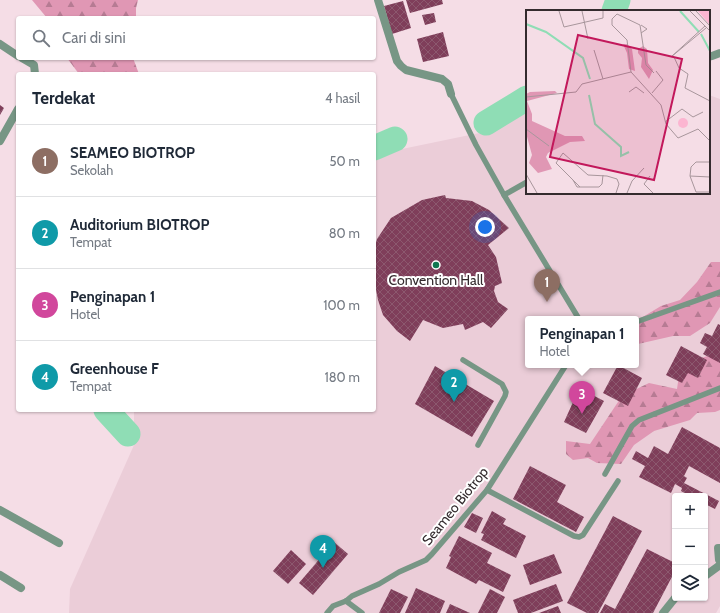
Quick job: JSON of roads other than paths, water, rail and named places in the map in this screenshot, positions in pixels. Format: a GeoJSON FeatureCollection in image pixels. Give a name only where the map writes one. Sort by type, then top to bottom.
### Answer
{"type":"FeatureCollection","features":[{"type":"Feature","properties":{"kind":"street"},"geometry":{"type":"LineString","coordinates":[[378,0],[397,61],[406,70],[442,79],[448,84],[451,94]]}},
{"type":"Feature","properties":{"kind":"street"},"geometry":{"type":"LineString","coordinates":[[0,44],[16,55]]}},
{"type":"Feature","properties":{"kind":"street"},"geometry":{"type":"LineString","coordinates":[[712,56],[720,53]]}},
{"type":"Feature","properties":{"kind":"street"},"geometry":{"type":"LineString","coordinates":[[25,60],[34,65],[35,72]]}},
{"type":"Feature","properties":{"kind":"street"},"geometry":{"type":"LineString","coordinates":[[0,141],[16,113]]}},
{"type":"Feature","properties":{"kind":"street"},"geometry":{"type":"LineString","coordinates":[[0,510],[59,543]]}},
{"type":"Feature","properties":{"kind":"street"},"geometry":{"type":"LineString","coordinates":[[720,548],[718,548],[720,562]]}},
{"type":"Feature","properties":{"kind":"street"},"geometry":{"type":"LineString","coordinates":[[708,574],[720,565]]}},
{"type":"Feature","properties":{"kind":"street"},"geometry":{"type":"LineString","coordinates":[[0,575],[21,588]]}},
{"type":"Feature","properties":{"kind":"street"},"geometry":{"type":"LineString","coordinates":[[663,613],[673,601]]}},
{"type":"Feature","properties":{"kind":"lane"},"geometry":{"type":"LineString","coordinates":[[451,94],[476,145],[504,195],[577,316]]}},
{"type":"Feature","properties":{"kind":"lane"},"geometry":{"type":"LineString","coordinates":[[504,195],[526,183]]}},
{"type":"Feature","properties":{"kind":"lane"},"geometry":{"type":"LineString","coordinates":[[639,321],[720,292]]}},
{"type":"Feature","properties":{"kind":"lane"},"geometry":{"type":"LineString","coordinates":[[463,360],[502,384],[506,392],[478,444]]}},
{"type":"Feature","properties":{"kind":"lane","name":"Seameo Biotrop"},"geometry":{"type":"LineString","coordinates":[[327,613],[333,606],[346,601],[352,596],[426,560],[432,554],[487,490],[564,368]]}},
{"type":"Feature","properties":{"kind":"lane"},"geometry":{"type":"LineString","coordinates":[[604,474],[632,426],[639,420],[720,388]]}},
{"type":"Feature","properties":{"kind":"lane"},"geometry":{"type":"LineString","coordinates":[[487,490],[574,536],[579,537],[583,535],[618,481]]}},
{"type":"Feature","properties":{"kind":"lane"},"geometry":{"type":"LineString","coordinates":[[346,601],[362,613]]}},
{"type":"Feature","properties":{"kind":"waterway"},"geometry":{"type":"LineString","coordinates":[[614,10],[618,0]]}},
{"type":"Feature","properties":{"kind":"waterway"},"geometry":{"type":"LineString","coordinates":[[486,123],[526,99]]}},
{"type":"Feature","properties":{"kind":"waterway"},"geometry":{"type":"LineString","coordinates":[[376,147],[395,139]]}},
{"type":"Feature","properties":{"kind":"waterway"},"geometry":{"type":"LineString","coordinates":[[108,412],[128,434]]}},
{"type":"Feature","properties":{"kind":"place","name":"Convention Hall"},"geometry":{"type":"Point","coordinates":[436,265]}},
{"type":"Feature","properties":{"kind":"place","name":"SEAMEO BIOTROP"},"geometry":{"type":"Point","coordinates":[547,302]}},
{"type":"Feature","properties":{"kind":"place","name":"Auditorium BIOTROP"},"geometry":{"type":"Point","coordinates":[454,402]}},
{"type":"Feature","properties":{"kind":"place","name":"Penginapan 1"},"geometry":{"type":"Point","coordinates":[582,414]}},
{"type":"Feature","properties":{"kind":"place","name":"Greenhouse F"},"geometry":{"type":"Point","coordinates":[323,568]}}]}
